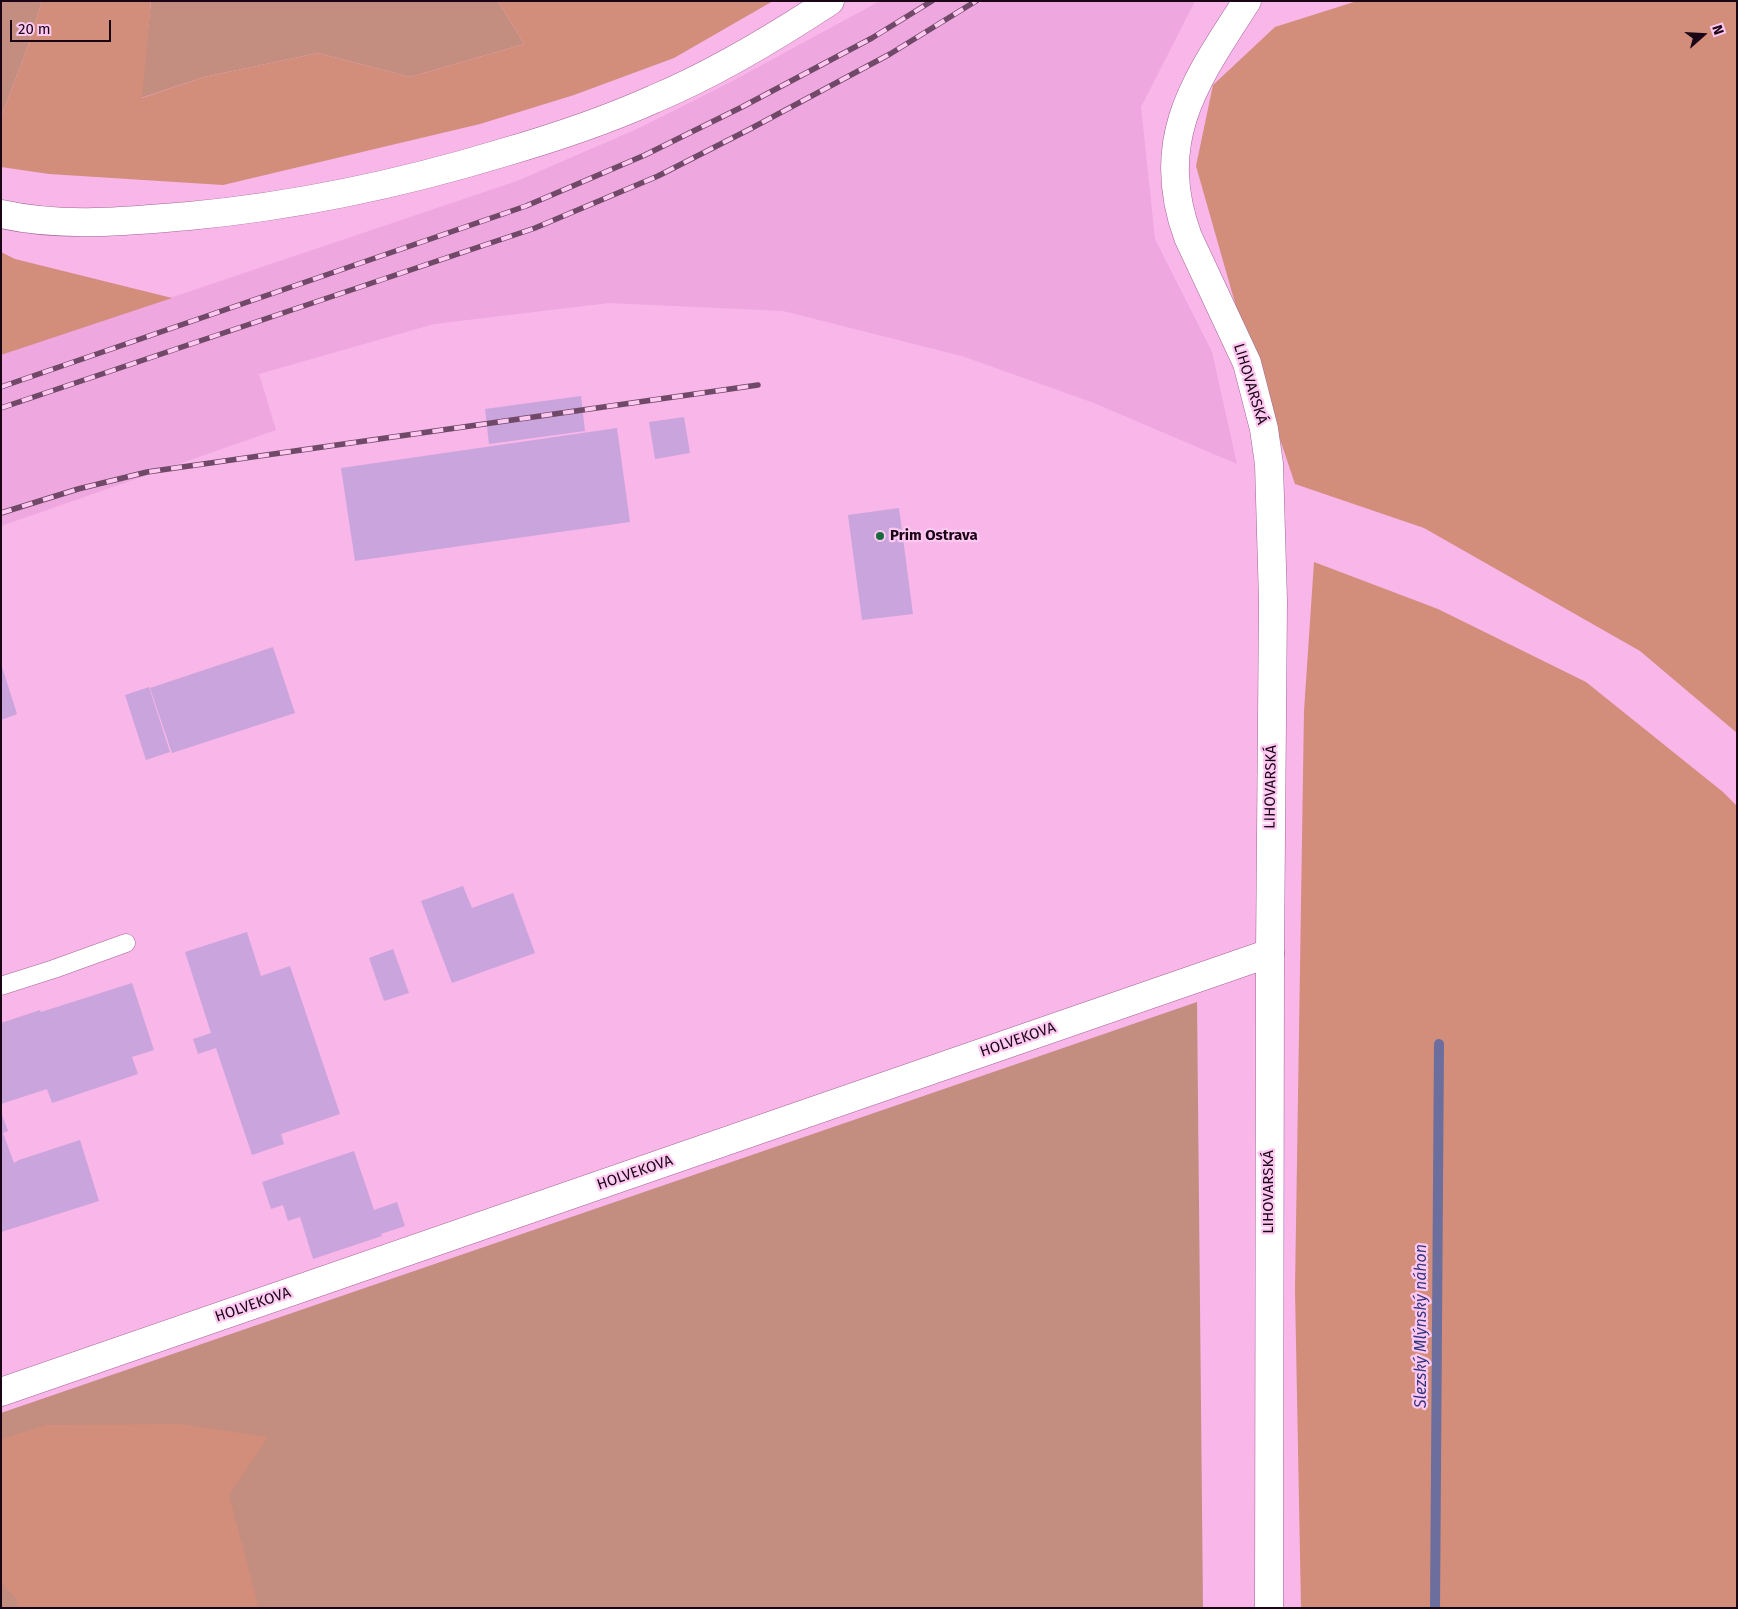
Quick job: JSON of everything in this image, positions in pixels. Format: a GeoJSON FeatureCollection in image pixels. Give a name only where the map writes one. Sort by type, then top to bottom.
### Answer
{"type":"FeatureCollection","features":[{"type":"Feature","properties":{"kind":"street"},"geometry":{"type":"LineString","coordinates":[[1,214],[57,221],[111,222],[226,212],[330,195],[434,173],[541,142],[656,99],[745,54],[830,1]]}},
{"type":"Feature","properties":{"kind":"street","name":"LIHOVARSKÁ"},"geometry":{"type":"LineString","coordinates":[[1247,1],[1203,70],[1191,93],[1178,134],[1175,182],[1181,216],[1188,237],[1247,363],[1264,429],[1269,464],[1273,601],[1270,953],[1269,1608]]}},
{"type":"Feature","properties":{"kind":"street","name":"HOLVEKOVA"},"geometry":{"type":"LineString","coordinates":[[1,1392],[1270,953]]}},
{"type":"Feature","properties":{"kind":"lane"},"geometry":{"type":"LineString","coordinates":[[1,986],[126,943]]}},
{"type":"Feature","properties":{"kind":"shaded area"},"geometry":{"type":"Polygon","coordinates":[[[1,1],[42,1],[27,49],[1,117],[1,1]]]}},
{"type":"Feature","properties":{"kind":"shaded area"},"geometry":{"type":"Polygon","coordinates":[[[42,1],[151,1],[142,98],[204,77],[318,53],[410,77],[524,44],[498,1],[773,1],[674,58],[574,95],[480,124],[223,185],[49,174],[1,167],[1,117],[27,49],[42,1]]]}},
{"type":"Feature","properties":{"kind":"shaded area"},"geometry":{"type":"Polygon","coordinates":[[[151,1],[498,1],[524,44],[410,77],[318,53],[204,77],[141,98],[151,1]]]}},
{"type":"Feature","properties":{"kind":"shaded area"},"geometry":{"type":"Polygon","coordinates":[[[880,1],[1195,1],[1141,107],[1155,239],[1212,352],[1237,464],[1094,403],[962,356],[783,311],[609,303],[434,324],[259,374],[276,430],[1,526],[1,355],[517,181],[637,129],[727,84],[880,1]]]}},
{"type":"Feature","properties":{"kind":"shaded area"},"geometry":{"type":"Polygon","coordinates":[[[1357,1],[1737,1],[1737,733],[1640,651],[1424,528],[1295,484],[1239,317],[1196,166],[1213,85],[1275,27],[1357,1]]]}},
{"type":"Feature","properties":{"kind":"shaded area"},"geometry":{"type":"Polygon","coordinates":[[[1,252],[15,259],[172,298],[1,355],[1,252]]]}},
{"type":"Feature","properties":{"kind":"shaded area"},"geometry":{"type":"Polygon","coordinates":[[[1314,562],[1438,609],[1586,682],[1723,792],[1737,806],[1737,1608],[1301,1608],[1295,1289],[1304,711],[1314,562]]]}},
{"type":"Feature","properties":{"kind":"shaded area"},"geometry":{"type":"Polygon","coordinates":[[[1197,1002],[1203,1608],[1,1608],[1,1413],[1197,1002]]]}},
{"type":"Feature","properties":{"kind":"shaded area"},"geometry":{"type":"Polygon","coordinates":[[[180,1424],[268,1437],[229,1495],[259,1608],[19,1608],[16,1599],[1,1582],[1,1439],[47,1425],[180,1424]]]}},
{"type":"Feature","properties":{"kind":"building"},"geometry":{"type":"Polygon","coordinates":[[[581,396],[585,431],[489,444],[485,409],[581,396]]]}},
{"type":"Feature","properties":{"kind":"building"},"geometry":{"type":"Polygon","coordinates":[[[684,417],[690,453],[655,459],[649,422],[684,417]]]}},
{"type":"Feature","properties":{"kind":"building"},"geometry":{"type":"Polygon","coordinates":[[[617,428],[630,522],[355,561],[341,468],[617,428]]]}},
{"type":"Feature","properties":{"kind":"building"},"geometry":{"type":"Polygon","coordinates":[[[899,508],[913,614],[862,620],[848,515],[899,508]]]}},
{"type":"Feature","properties":{"kind":"building"},"geometry":{"type":"Polygon","coordinates":[[[273,647],[295,713],[172,753],[150,688],[273,647]]]}},
{"type":"Feature","properties":{"kind":"building"},"geometry":{"type":"Polygon","coordinates":[[[1,667],[17,714],[1,720],[1,667]]]}},
{"type":"Feature","properties":{"kind":"building"},"geometry":{"type":"Polygon","coordinates":[[[149,687],[170,752],[146,760],[125,695],[149,687]]]}},
{"type":"Feature","properties":{"kind":"building"},"geometry":{"type":"Polygon","coordinates":[[[463,886],[472,908],[513,893],[535,953],[452,983],[421,901],[463,886]]]}},
{"type":"Feature","properties":{"kind":"building"},"geometry":{"type":"Polygon","coordinates":[[[247,932],[261,976],[290,966],[340,1114],[281,1134],[284,1144],[252,1155],[216,1048],[198,1054],[193,1039],[211,1033],[185,952],[247,932]]]}},
{"type":"Feature","properties":{"kind":"building"},"geometry":{"type":"Polygon","coordinates":[[[393,949],[409,993],[384,1001],[369,958],[393,949]]]}},
{"type":"Feature","properties":{"kind":"building"},"geometry":{"type":"Polygon","coordinates":[[[132,983],[154,1050],[132,1057],[138,1074],[52,1103],[47,1089],[1,1104],[1,1023],[132,983]]]}},
{"type":"Feature","properties":{"kind":"building"},"geometry":{"type":"Polygon","coordinates":[[[1,1112],[8,1131],[3,1133],[14,1163],[80,1140],[99,1201],[1,1232],[1,1112]]]}},
{"type":"Feature","properties":{"kind":"building"},"geometry":{"type":"Polygon","coordinates":[[[354,1151],[374,1210],[397,1202],[405,1226],[381,1234],[382,1236],[313,1259],[300,1217],[288,1221],[283,1205],[271,1209],[262,1182],[354,1151]]]}},
{"type":"Feature","properties":{"kind":"waterway","name":"Slezský Mlýnský náhon"},"geometry":{"type":"LineString","coordinates":[[1435,1608],[1439,1044]]}},
{"type":"Feature","properties":{"kind":"railway"},"geometry":{"type":"LineString","coordinates":[[1,387],[526,206],[645,155],[742,107],[872,38],[932,1]]}},
{"type":"Feature","properties":{"kind":"railway"},"geometry":{"type":"LineString","coordinates":[[1,408],[535,228],[658,176],[750,129],[890,54],[976,1]]}},
{"type":"Feature","properties":{"kind":"railway"},"geometry":{"type":"LineString","coordinates":[[1,513],[78,489],[147,472],[758,385]]}},
{"type":"Feature","properties":{"kind":"place","name":"Prim Ostrava"},"geometry":{"type":"Point","coordinates":[880,536]}}]}
